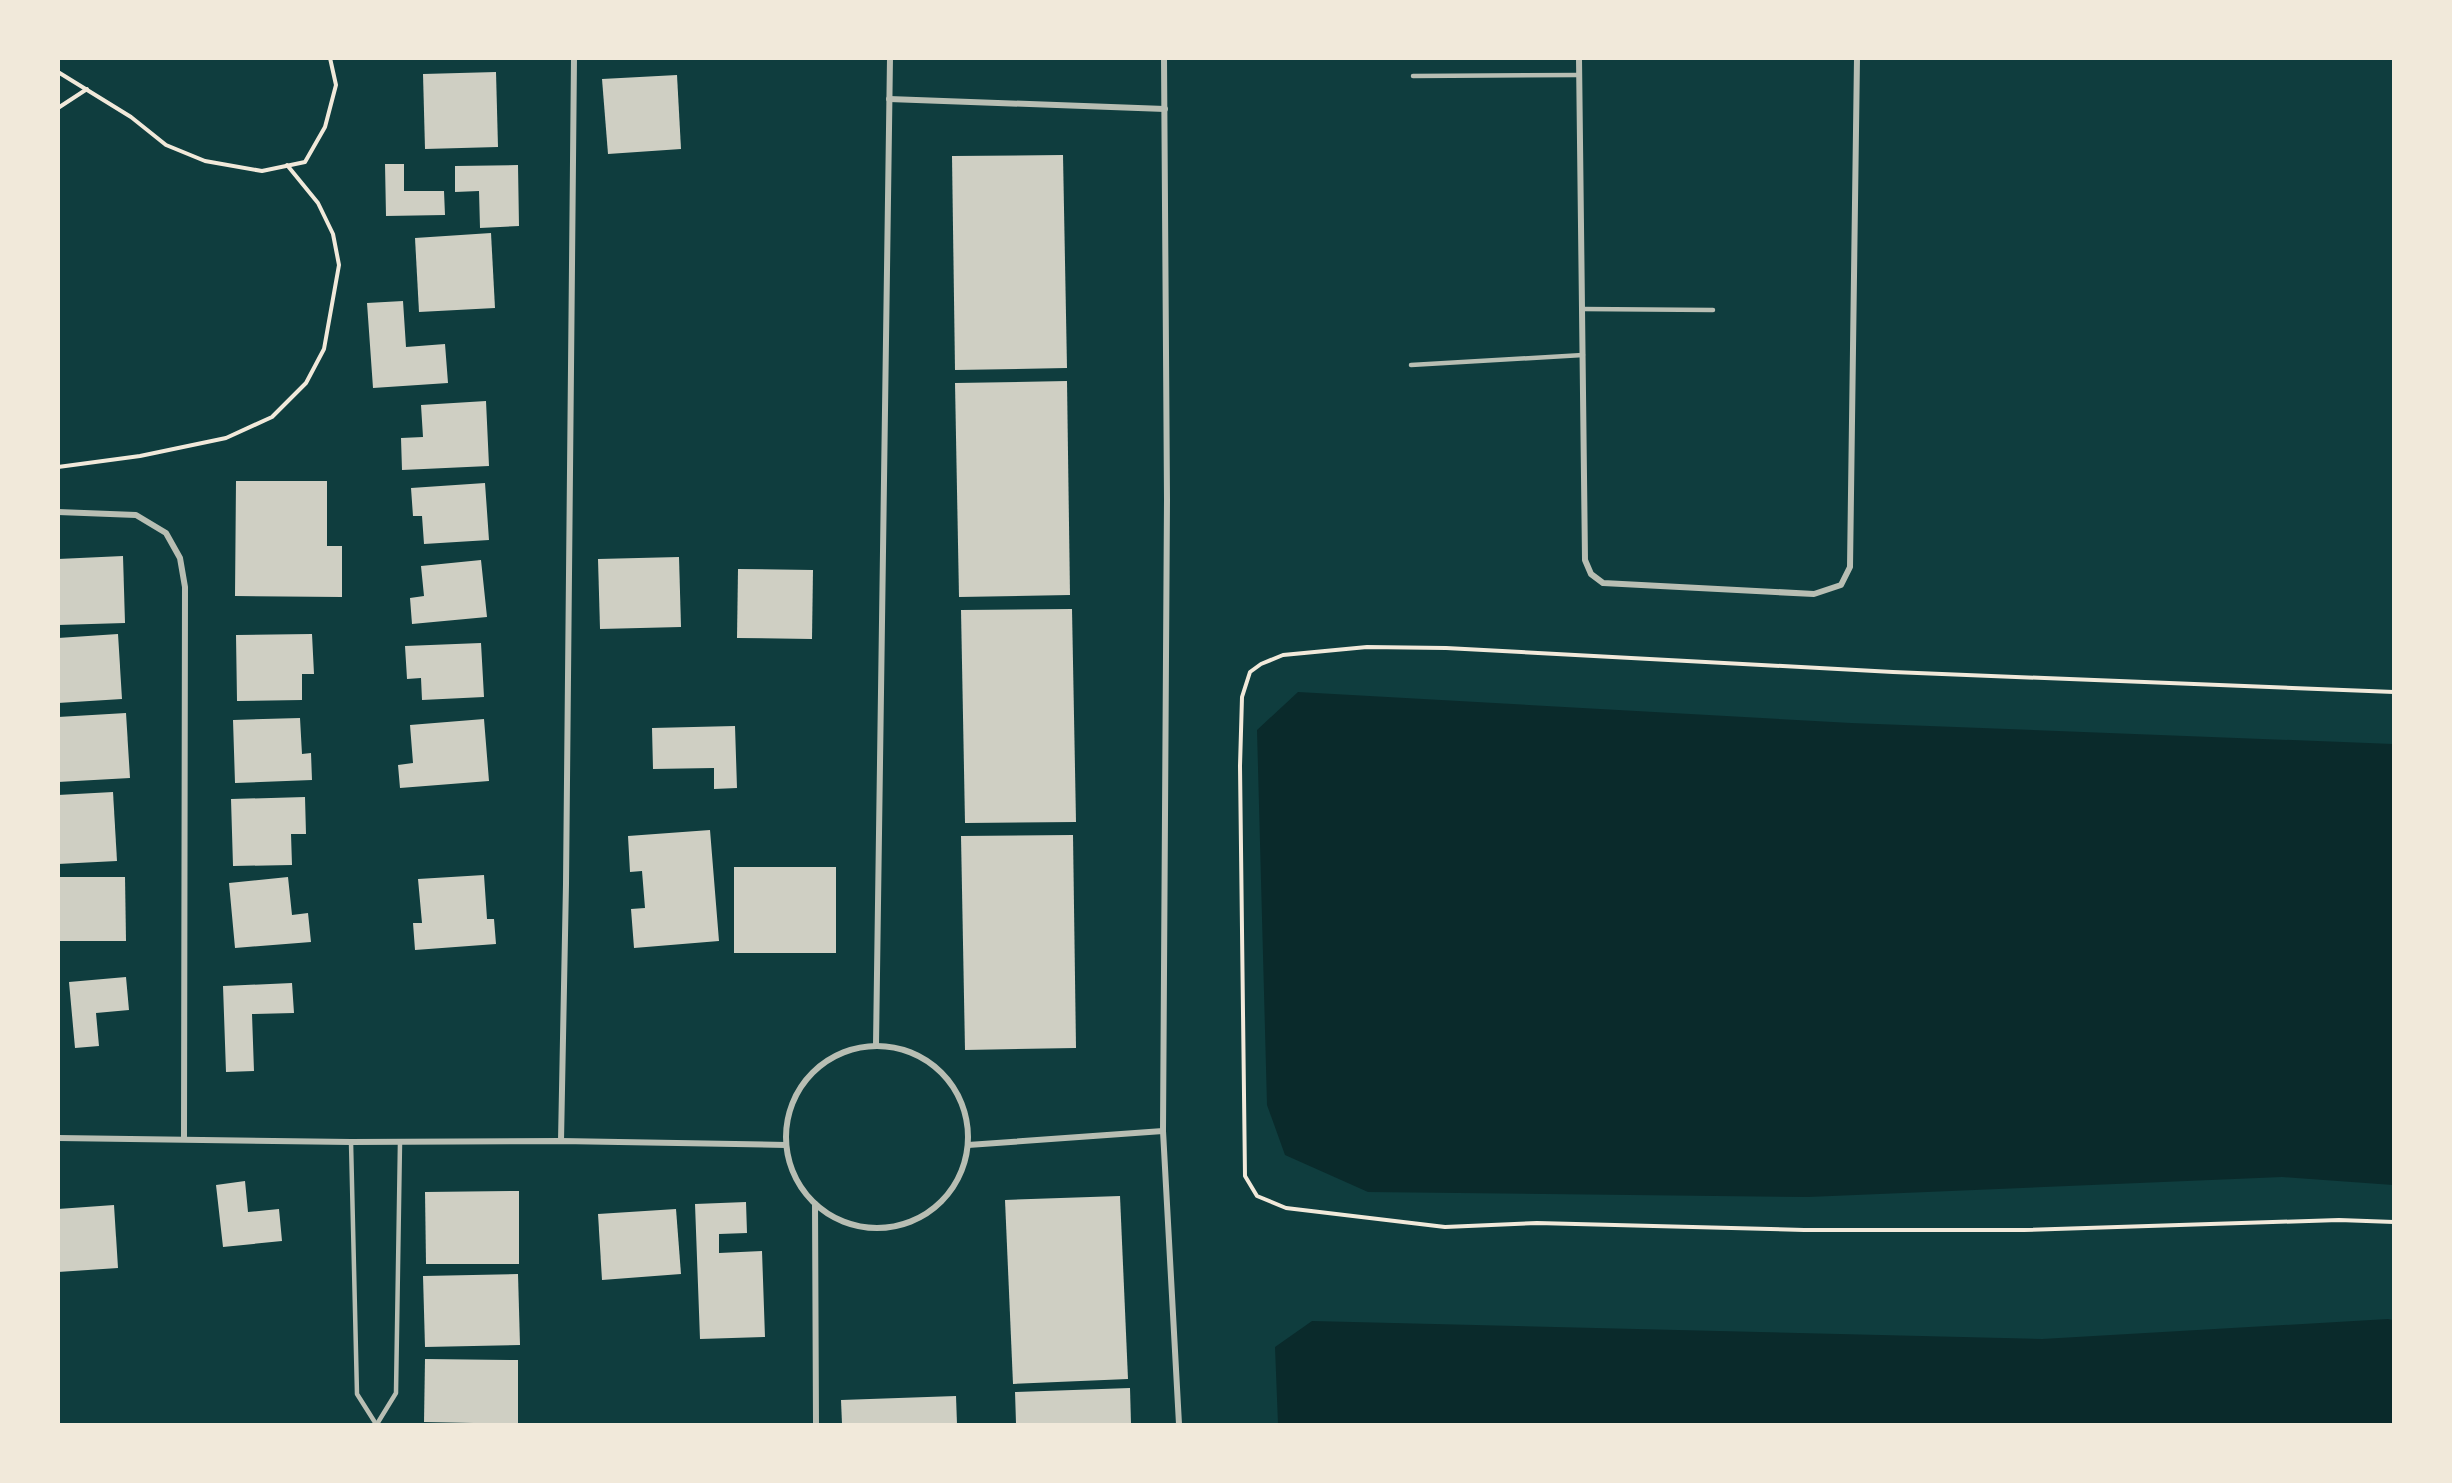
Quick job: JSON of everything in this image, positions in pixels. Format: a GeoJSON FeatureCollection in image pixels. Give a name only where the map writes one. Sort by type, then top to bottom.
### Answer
{"type":"FeatureCollection","features":[{"type":"Feature","properties":{"kind":"street"},"geometry":{"type":"LineString","coordinates":[[561,1141],[567,850],[574,58]]}},
{"type":"Feature","properties":{"kind":"street"},"geometry":{"type":"LineString","coordinates":[[876,1045],[890,58]]}},
{"type":"Feature","properties":{"kind":"street"},"geometry":{"type":"LineString","coordinates":[[1164,58],[1167,511],[1163,1131],[1179,1425]]}},
{"type":"Feature","properties":{"kind":"street"},"geometry":{"type":"LineString","coordinates":[[1579,58],[1585,560],[1591,574],[1603,584],[1814,594],[1841,585],[1850,567],[1857,58]]}},
{"type":"Feature","properties":{"kind":"street"},"geometry":{"type":"LineString","coordinates":[[889,99],[1165,109]]}},
{"type":"Feature","properties":{"kind":"street"},"geometry":{"type":"LineString","coordinates":[[58,512],[136,515],[166,533],[180,558],[185,587],[184,1139]]}},
{"type":"Feature","properties":{"kind":"street"},"geometry":{"type":"LineString","coordinates":[[876,1045],[906,1050],[933,1065],[953,1087],[965,1114],[968,1145],[960,1176],[940,1204],[911,1223],[877,1229],[844,1222],[814,1204],[795,1177],[786,1145],[788,1115],[800,1087],[820,1065],[846,1050],[876,1045]]}},
{"type":"Feature","properties":{"kind":"street"},"geometry":{"type":"LineString","coordinates":[[968,1145],[1163,1131]]}},
{"type":"Feature","properties":{"kind":"street"},"geometry":{"type":"LineString","coordinates":[[58,1138],[351,1142],[561,1141],[786,1145]]}},
{"type":"Feature","properties":{"kind":"street"},"geometry":{"type":"LineString","coordinates":[[814,1204],[816,1425]]}},
{"type":"Feature","properties":{"kind":"lane"},"geometry":{"type":"LineString","coordinates":[[1413,76],[1579,75]]}},
{"type":"Feature","properties":{"kind":"lane"},"geometry":{"type":"LineString","coordinates":[[1582,309],[1713,310]]}},
{"type":"Feature","properties":{"kind":"lane"},"geometry":{"type":"LineString","coordinates":[[1411,365],[1583,355]]}},
{"type":"Feature","properties":{"kind":"lane"},"geometry":{"type":"LineString","coordinates":[[351,1142],[357,1394],[376,1425],[396,1394],[400,1142]]}},
{"type":"Feature","properties":{"kind":"path"},"geometry":{"type":"LineString","coordinates":[[58,72],[131,117],[166,145],[205,161],[262,171],[305,162],[326,127],[336,85],[330,58]]}},
{"type":"Feature","properties":{"kind":"path"},"geometry":{"type":"LineString","coordinates":[[58,108],[87,89]]}},
{"type":"Feature","properties":{"kind":"path"},"geometry":{"type":"LineString","coordinates":[[58,467],[140,456],[226,438],[272,417],[306,383],[324,349],[339,265],[333,234],[318,203],[287,165]]}},
{"type":"Feature","properties":{"kind":"path"},"geometry":{"type":"LineString","coordinates":[[2394,692],[1893,672],[1446,648],[1367,647],[1283,655],[1260,664],[1250,672],[1242,697],[1240,766],[1245,1176],[1257,1196],[1286,1208],[1445,1227],[1537,1223],[1804,1230],[2024,1230],[2339,1220],[2394,1222]]}},
{"type":"Feature","properties":{"kind":"water"},"geometry":{"type":"Polygon","coordinates":[[[1298,692],[1851,723],[2393,744],[2393,1185],[2282,1177],[1808,1197],[1368,1192],[1285,1155],[1267,1105],[1257,730],[1298,692]]]}},
{"type":"Feature","properties":{"kind":"water"},"geometry":{"type":"Polygon","coordinates":[[[2393,1320],[2393,1424],[1278,1424],[1275,1347],[1312,1321],[2042,1339],[2393,1320]]]}},
{"type":"Feature","properties":{"kind":"building"},"geometry":{"type":"Polygon","coordinates":[[[496,72],[498,147],[425,149],[423,74],[496,72]]]}},
{"type":"Feature","properties":{"kind":"building"},"geometry":{"type":"Polygon","coordinates":[[[677,75],[681,149],[608,154],[602,79],[677,75]]]}},
{"type":"Feature","properties":{"kind":"building"},"geometry":{"type":"Polygon","coordinates":[[[1063,155],[1067,368],[955,370],[952,156],[1063,155]]]}},
{"type":"Feature","properties":{"kind":"building"},"geometry":{"type":"Polygon","coordinates":[[[385,164],[404,164],[404,191],[444,191],[445,215],[386,216],[385,164]]]}},
{"type":"Feature","properties":{"kind":"building"},"geometry":{"type":"Polygon","coordinates":[[[518,165],[519,226],[480,228],[479,191],[455,192],[455,166],[518,165]]]}},
{"type":"Feature","properties":{"kind":"building"},"geometry":{"type":"Polygon","coordinates":[[[491,233],[495,308],[419,312],[415,238],[491,233]]]}},
{"type":"Feature","properties":{"kind":"building"},"geometry":{"type":"Polygon","coordinates":[[[403,301],[406,347],[445,344],[448,383],[373,388],[367,303],[403,301]]]}},
{"type":"Feature","properties":{"kind":"building"},"geometry":{"type":"Polygon","coordinates":[[[1067,381],[1070,595],[959,597],[955,383],[1067,381]]]}},
{"type":"Feature","properties":{"kind":"building"},"geometry":{"type":"Polygon","coordinates":[[[486,401],[489,466],[402,470],[401,438],[423,437],[421,405],[486,401]]]}},
{"type":"Feature","properties":{"kind":"building"},"geometry":{"type":"Polygon","coordinates":[[[236,481],[327,481],[327,546],[342,546],[342,597],[235,596],[236,481]]]}},
{"type":"Feature","properties":{"kind":"building"},"geometry":{"type":"Polygon","coordinates":[[[485,483],[489,540],[424,544],[422,516],[413,516],[411,488],[485,483]]]}},
{"type":"Feature","properties":{"kind":"building"},"geometry":{"type":"Polygon","coordinates":[[[123,556],[125,623],[58,625],[58,559],[123,556]]]}},
{"type":"Feature","properties":{"kind":"building"},"geometry":{"type":"Polygon","coordinates":[[[679,557],[681,627],[600,629],[598,559],[679,557]]]}},
{"type":"Feature","properties":{"kind":"building"},"geometry":{"type":"Polygon","coordinates":[[[481,560],[487,617],[412,624],[410,598],[424,596],[421,566],[481,560]]]}},
{"type":"Feature","properties":{"kind":"building"},"geometry":{"type":"Polygon","coordinates":[[[738,569],[813,570],[812,639],[737,638],[738,569]]]}},
{"type":"Feature","properties":{"kind":"building"},"geometry":{"type":"Polygon","coordinates":[[[1072,609],[1076,822],[965,823],[961,610],[1072,609]]]}},
{"type":"Feature","properties":{"kind":"building"},"geometry":{"type":"Polygon","coordinates":[[[118,634],[122,699],[58,703],[58,638],[118,634]]]}},
{"type":"Feature","properties":{"kind":"building"},"geometry":{"type":"Polygon","coordinates":[[[312,634],[314,674],[302,674],[302,700],[237,701],[236,635],[312,634]]]}},
{"type":"Feature","properties":{"kind":"building"},"geometry":{"type":"Polygon","coordinates":[[[481,643],[484,697],[422,700],[421,678],[407,679],[405,646],[481,643]]]}},
{"type":"Feature","properties":{"kind":"building"},"geometry":{"type":"Polygon","coordinates":[[[126,713],[130,778],[58,782],[58,717],[126,713]]]}},
{"type":"Feature","properties":{"kind":"building"},"geometry":{"type":"Polygon","coordinates":[[[300,718],[302,754],[311,753],[312,780],[235,783],[233,720],[300,718]]]}},
{"type":"Feature","properties":{"kind":"building"},"geometry":{"type":"Polygon","coordinates":[[[484,719],[489,781],[400,788],[398,765],[413,763],[410,725],[484,719]]]}},
{"type":"Feature","properties":{"kind":"building"},"geometry":{"type":"Polygon","coordinates":[[[735,726],[737,788],[714,789],[714,768],[653,769],[652,728],[735,726]]]}},
{"type":"Feature","properties":{"kind":"building"},"geometry":{"type":"Polygon","coordinates":[[[113,792],[117,861],[58,864],[58,795],[113,792]]]}},
{"type":"Feature","properties":{"kind":"building"},"geometry":{"type":"Polygon","coordinates":[[[305,797],[306,834],[291,834],[292,865],[233,866],[231,799],[305,797]]]}},
{"type":"Feature","properties":{"kind":"building"},"geometry":{"type":"Polygon","coordinates":[[[710,830],[719,941],[634,948],[631,909],[645,908],[642,871],[630,872],[628,836],[710,830]]]}},
{"type":"Feature","properties":{"kind":"building"},"geometry":{"type":"Polygon","coordinates":[[[1073,835],[1076,1048],[965,1050],[961,836],[1073,835]]]}},
{"type":"Feature","properties":{"kind":"building"},"geometry":{"type":"Polygon","coordinates":[[[734,867],[836,867],[836,953],[734,953],[734,867]]]}},
{"type":"Feature","properties":{"kind":"building"},"geometry":{"type":"Polygon","coordinates":[[[484,875],[487,919],[494,919],[496,944],[415,950],[413,923],[422,923],[418,879],[484,875]]]}},
{"type":"Feature","properties":{"kind":"building"},"geometry":{"type":"Polygon","coordinates":[[[58,877],[125,877],[126,941],[58,941],[58,877]]]}},
{"type":"Feature","properties":{"kind":"building"},"geometry":{"type":"Polygon","coordinates":[[[288,877],[292,915],[308,913],[311,942],[235,948],[229,883],[288,877]]]}},
{"type":"Feature","properties":{"kind":"building"},"geometry":{"type":"Polygon","coordinates":[[[126,977],[129,1010],[96,1013],[99,1046],[75,1048],[69,982],[126,977]]]}},
{"type":"Feature","properties":{"kind":"building"},"geometry":{"type":"Polygon","coordinates":[[[292,983],[294,1013],[252,1014],[254,1071],[226,1072],[223,986],[292,983]]]}},
{"type":"Feature","properties":{"kind":"building"},"geometry":{"type":"Polygon","coordinates":[[[245,1181],[248,1212],[279,1209],[282,1241],[223,1247],[216,1185],[245,1181]]]}},
{"type":"Feature","properties":{"kind":"building"},"geometry":{"type":"Polygon","coordinates":[[[519,1191],[519,1264],[426,1264],[425,1192],[519,1191]]]}},
{"type":"Feature","properties":{"kind":"building"},"geometry":{"type":"Polygon","coordinates":[[[1120,1196],[1128,1379],[1013,1384],[1005,1200],[1120,1196]]]}},
{"type":"Feature","properties":{"kind":"building"},"geometry":{"type":"Polygon","coordinates":[[[746,1202],[747,1233],[719,1234],[719,1253],[762,1251],[765,1337],[700,1339],[695,1204],[746,1202]]]}},
{"type":"Feature","properties":{"kind":"building"},"geometry":{"type":"Polygon","coordinates":[[[114,1205],[118,1268],[58,1272],[58,1209],[114,1205]]]}},
{"type":"Feature","properties":{"kind":"building"},"geometry":{"type":"Polygon","coordinates":[[[676,1209],[681,1274],[602,1280],[598,1214],[676,1209]]]}},
{"type":"Feature","properties":{"kind":"building"},"geometry":{"type":"Polygon","coordinates":[[[518,1274],[520,1345],[425,1347],[423,1276],[518,1274]]]}},
{"type":"Feature","properties":{"kind":"building"},"geometry":{"type":"Polygon","coordinates":[[[425,1359],[518,1360],[518,1424],[424,1422],[425,1359]]]}},
{"type":"Feature","properties":{"kind":"building"},"geometry":{"type":"Polygon","coordinates":[[[1130,1388],[1131,1424],[1016,1424],[1015,1392],[1130,1388]]]}},
{"type":"Feature","properties":{"kind":"building"},"geometry":{"type":"Polygon","coordinates":[[[956,1396],[957,1424],[842,1424],[841,1400],[956,1396]]]}}]}
